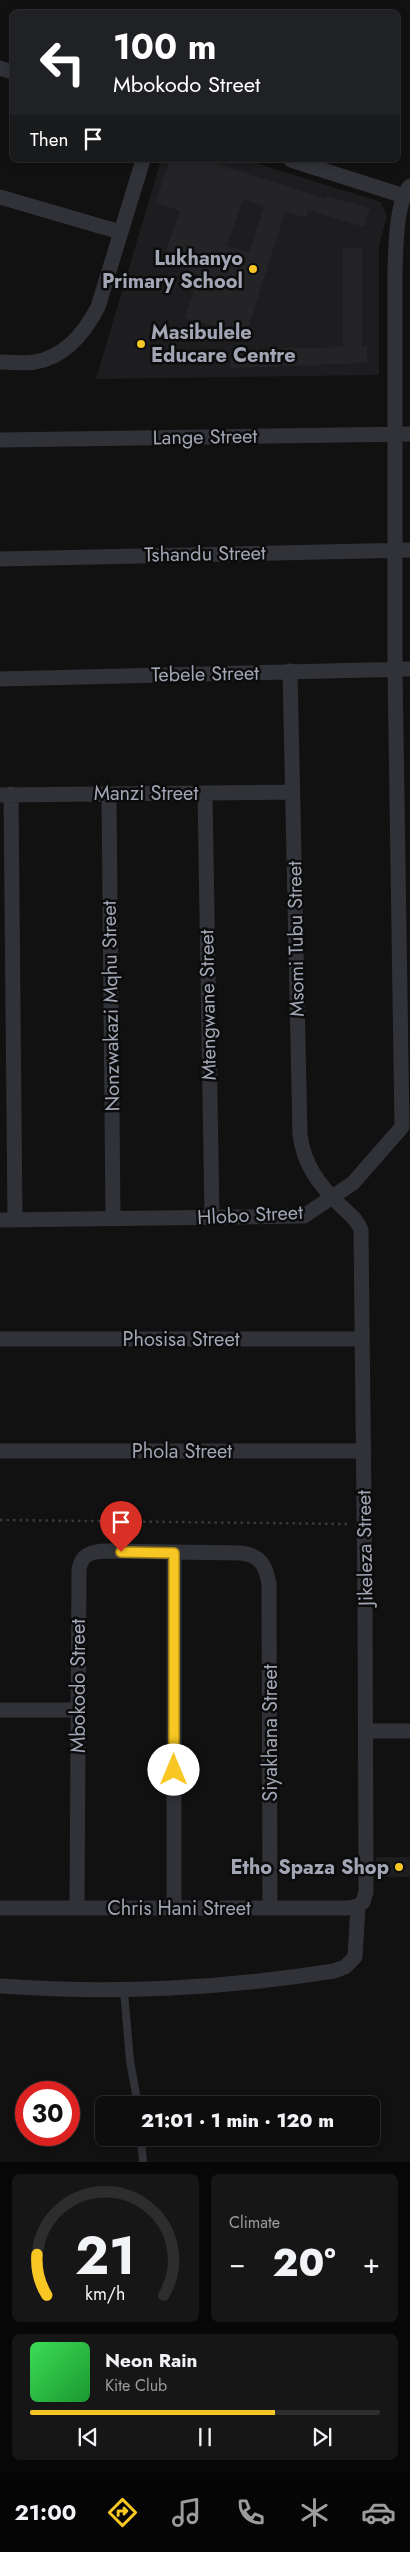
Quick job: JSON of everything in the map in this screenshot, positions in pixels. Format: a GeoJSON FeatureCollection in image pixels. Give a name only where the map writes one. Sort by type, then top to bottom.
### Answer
{"type":"FeatureCollection","features":[{"type":"Feature","properties":{"kind":"street"},"geometry":{"type":"LineString","coordinates":[[0,362],[37,362],[57,354],[74,340],[91,320],[98,307],[142,162]]}},
{"type":"Feature","properties":{"kind":"street"},"geometry":{"type":"LineString","coordinates":[[298,162],[407,191]]}},
{"type":"Feature","properties":{"kind":"street","name":"Hlobo Street"},"geometry":{"type":"LineString","coordinates":[[7,1220],[304,1216],[352,1183],[406,1127],[403,669],[394,550],[394,434],[403,317],[396,249],[407,191]]}},
{"type":"Feature","properties":{"kind":"street"},"geometry":{"type":"LineString","coordinates":[[0,196],[120,232]]}},
{"type":"Feature","properties":{"kind":"street","name":"Lange Street"},"geometry":{"type":"LineString","coordinates":[[0,440],[410,434]]}},
{"type":"Feature","properties":{"kind":"street","name":"Tshandu Street"},"geometry":{"type":"LineString","coordinates":[[0,559],[410,550]]}},
{"type":"Feature","properties":{"kind":"street","name":"Tebele Street"},"geometry":{"type":"LineString","coordinates":[[0,678],[403,669]]}},
{"type":"Feature","properties":{"kind":"street","name":"Msomi Tubu Street"},"geometry":{"type":"LineString","coordinates":[[290,671],[300,1135],[302,1149],[311,1171],[332,1198]]}},
{"type":"Feature","properties":{"kind":"street","name":"Manzi Street"},"geometry":{"type":"LineString","coordinates":[[6,794],[293,792]]}},
{"type":"Feature","properties":{"kind":"street","name":"Mtengwane Street"},"geometry":{"type":"LineString","coordinates":[[204,793],[212,1218]]}},
{"type":"Feature","properties":{"kind":"street"},"geometry":{"type":"LineString","coordinates":[[6,794],[7,1220]]}},
{"type":"Feature","properties":{"kind":"street","name":"Nonzwakazi Mqhu Street"},"geometry":{"type":"LineString","coordinates":[[109,794],[113,1219]]}},
{"type":"Feature","properties":{"kind":"street","name":"Jikeleza Street"},"geometry":{"type":"LineString","coordinates":[[0,1986],[124,1991],[217,1986],[293,1977],[345,1967],[356,1957],[358,1906],[363,1902],[366,1892],[361,1230],[357,1222],[332,1198]]}},
{"type":"Feature","properties":{"kind":"street","name":"Phosisa Street"},"geometry":{"type":"LineString","coordinates":[[0,1339],[362,1339]]}},
{"type":"Feature","properties":{"kind":"street","name":"Phola Street"},"geometry":{"type":"LineString","coordinates":[[0,1451],[364,1451]]}},
{"type":"Feature","properties":{"kind":"street","name":"Mbokodo Street"},"geometry":{"type":"LineString","coordinates":[[77,1908],[78,1570],[83,1559],[93,1552],[104,1551],[242,1553],[253,1554],[261,1560]]}},
{"type":"Feature","properties":{"kind":"street"},"geometry":{"type":"LineString","coordinates":[[174,1553],[174,1908]]}},
{"type":"Feature","properties":{"kind":"street","name":"Siyakhana Street"},"geometry":{"type":"LineString","coordinates":[[261,1560],[266,1570],[269,1584],[270,1908]]}},
{"type":"Feature","properties":{"kind":"street"},"geometry":{"type":"LineString","coordinates":[[0,1710],[78,1710]]}},
{"type":"Feature","properties":{"kind":"street"},"geometry":{"type":"LineString","coordinates":[[366,1731],[410,1731]]}},
{"type":"Feature","properties":{"kind":"street","name":"Chris Hani Street"},"geometry":{"type":"LineString","coordinates":[[0,1908],[270,1908],[358,1906]]}},
{"type":"Feature","properties":{"kind":"lane"},"geometry":{"type":"LineString","coordinates":[[124,1991],[130,2061],[136,2096]]}},
{"type":"Feature","properties":{"kind":"lane"},"geometry":{"type":"LineString","coordinates":[[142,2146],[142,2162]]}},
{"type":"Feature","properties":{"kind":"path"},"geometry":{"type":"LineString","coordinates":[[0,1520],[364,1524]]}},
{"type":"Feature","properties":{"kind":"shaded area","name":"Lukhanyo Primary School"},"geometry":{"type":"Polygon","coordinates":[[[160,162],[252,162],[381,202],[387,216],[379,246],[379,375],[96,379],[160,162]]]}},
{"type":"Feature","properties":{"kind":"shaded area"},"geometry":{"type":"Polygon","coordinates":[[[376,1857],[410,1857],[410,1877],[376,1877],[376,1857]]]}},
{"type":"Feature","properties":{"kind":"building"},"geometry":{"type":"Polygon","coordinates":[[[169,162],[211,162],[326,199],[327,196],[370,208],[364,227],[308,210],[306,218],[285,212],[246,335],[185,318],[199,275],[162,262],[180,211],[155,203],[169,162]],[[243,199],[227,246],[249,253],[264,206],[243,199]]]}},
{"type":"Feature","properties":{"kind":"building"},"geometry":{"type":"Polygon","coordinates":[[[343,248],[362,248],[362,346],[367,346],[367,363],[231,368],[230,350],[343,347],[343,248]]]}},
{"type":"Feature","properties":{"kind":"place","name":"Lukhanyo Primary School"},"geometry":{"type":"Point","coordinates":[253,269]}},
{"type":"Feature","properties":{"kind":"place","name":"Masibulele Educare Centre"},"geometry":{"type":"Point","coordinates":[141,344]}},
{"type":"Feature","properties":{"kind":"place","name":"Etho Spaza Shop"},"geometry":{"type":"Point","coordinates":[399,1867]}},
{"type":"Feature","properties":{"kind":"route"},"geometry":{"type":"LineString","coordinates":[[121,1552],[174,1553],[174,1770]]}}]}
